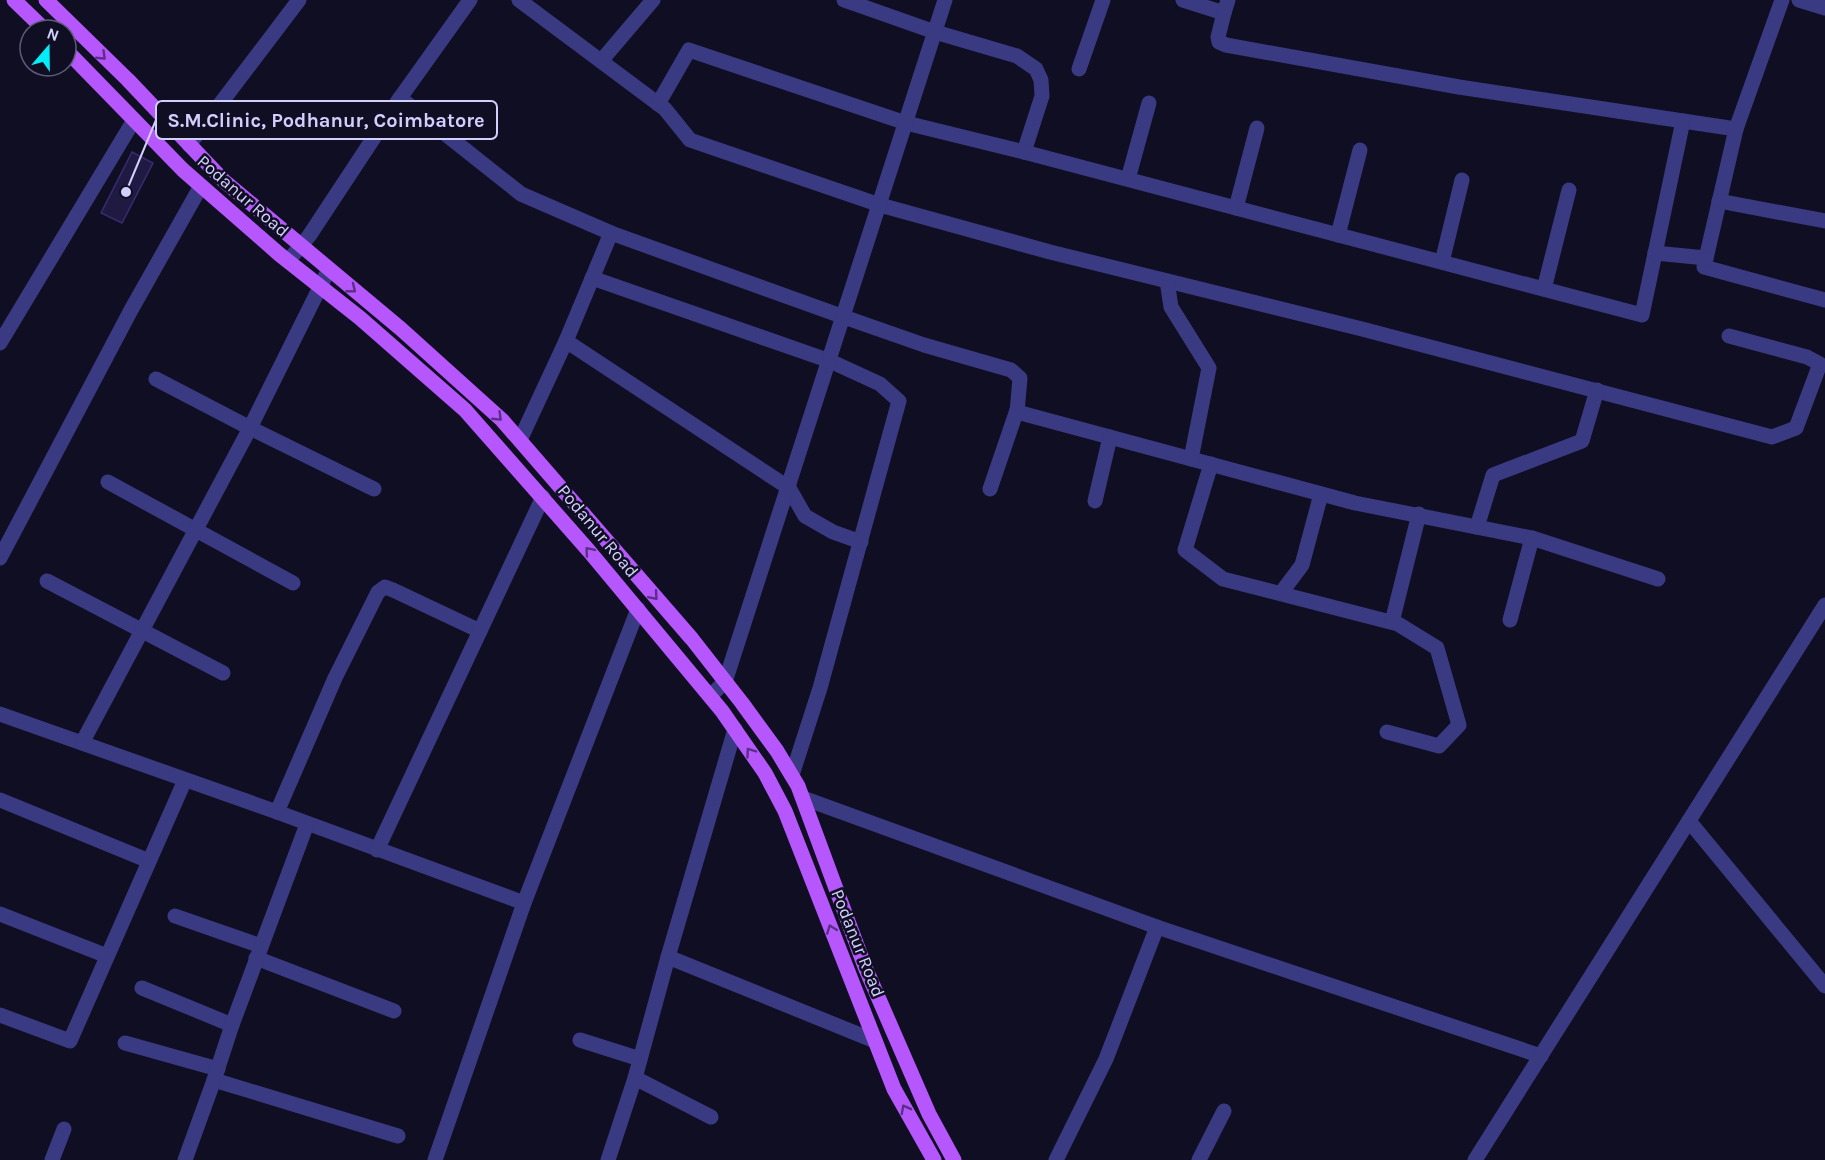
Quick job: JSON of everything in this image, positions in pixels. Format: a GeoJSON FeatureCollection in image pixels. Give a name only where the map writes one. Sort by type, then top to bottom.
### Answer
{"type":"FeatureCollection","features":[{"type":"Feature","properties":{"kind":"main road"},"geometry":{"type":"LineString","coordinates":[[14,0],[33,18]]}},
{"type":"Feature","properties":{"kind":"main road"},"geometry":{"type":"LineString","coordinates":[[48,1],[128,80],[224,181],[401,329],[502,420],[692,639],[777,751],[792,775],[803,798],[865,968],[928,1114],[954,1160]]}},
{"type":"Feature","properties":{"kind":"main road","name":"Podanur Road"},"geometry":{"type":"LineString","coordinates":[[78,62],[201,186],[288,261],[360,318],[465,410],[543,497],[710,696],[765,773],[785,812],[894,1089],[934,1160]]}},
{"type":"Feature","properties":{"kind":"street"},"geometry":{"type":"LineString","coordinates":[[189,145],[299,0]]}},
{"type":"Feature","properties":{"kind":"street"},"geometry":{"type":"LineString","coordinates":[[288,261],[309,236],[399,98],[470,0]]}},
{"type":"Feature","properties":{"kind":"street"},"geometry":{"type":"LineString","coordinates":[[519,0],[665,109],[690,140],[880,204],[1050,252],[1597,390],[1772,437],[1796,428],[1820,364],[1807,357],[1729,336]]}},
{"type":"Feature","properties":{"kind":"street"},"geometry":{"type":"LineString","coordinates":[[601,61],[653,0]]}},
{"type":"Feature","properties":{"kind":"street"},"geometry":{"type":"LineString","coordinates":[[844,0],[935,32],[1017,56],[1036,69],[1041,80],[1042,96],[1024,152]]}},
{"type":"Feature","properties":{"kind":"street"},"geometry":{"type":"LineString","coordinates":[[710,696],[725,682],[945,0]]}},
{"type":"Feature","properties":{"kind":"street"},"geometry":{"type":"LineString","coordinates":[[1079,69],[1103,0]]}},
{"type":"Feature","properties":{"kind":"street"},"geometry":{"type":"LineString","coordinates":[[1183,0],[1226,7],[1218,37],[1219,42],[1226,45],[1459,87],[1736,129]]}},
{"type":"Feature","properties":{"kind":"street"},"geometry":{"type":"LineString","coordinates":[[1782,0],[1736,129],[1704,267],[1825,300]]}},
{"type":"Feature","properties":{"kind":"street"},"geometry":{"type":"LineString","coordinates":[[1799,0],[1825,8]]}},
{"type":"Feature","properties":{"kind":"street"},"geometry":{"type":"LineString","coordinates":[[658,104],[689,50],[906,123],[1128,179],[1642,315],[1683,121]]}},
{"type":"Feature","properties":{"kind":"street"},"geometry":{"type":"LineString","coordinates":[[399,98],[520,194],[610,232],[844,317],[924,345],[1011,370],[1020,378],[1017,410],[990,489]]}},
{"type":"Feature","properties":{"kind":"street"},"geometry":{"type":"LineString","coordinates":[[1128,179],[1149,103]]}},
{"type":"Feature","properties":{"kind":"street"},"geometry":{"type":"LineString","coordinates":[[0,343],[134,120]]}},
{"type":"Feature","properties":{"kind":"street"},"geometry":{"type":"LineString","coordinates":[[1236,208],[1257,128]]}},
{"type":"Feature","properties":{"kind":"street"},"geometry":{"type":"LineString","coordinates":[[1338,235],[1360,150]]}},
{"type":"Feature","properties":{"kind":"street"},"geometry":{"type":"LineString","coordinates":[[1442,262],[1462,180]]}},
{"type":"Feature","properties":{"kind":"street"},"geometry":{"type":"LineString","coordinates":[[0,558],[131,310],[201,186]]}},
{"type":"Feature","properties":{"kind":"street"},"geometry":{"type":"LineString","coordinates":[[1544,290],[1569,190]]}},
{"type":"Feature","properties":{"kind":"street"},"geometry":{"type":"LineString","coordinates":[[1719,201],[1825,221]]}},
{"type":"Feature","properties":{"kind":"street"},"geometry":{"type":"LineString","coordinates":[[520,440],[566,341],[610,232]]}},
{"type":"Feature","properties":{"kind":"street"},"geometry":{"type":"LineString","coordinates":[[1655,253],[1706,258]]}},
{"type":"Feature","properties":{"kind":"street"},"geometry":{"type":"LineString","coordinates":[[82,743],[250,428],[329,269]]}},
{"type":"Feature","properties":{"kind":"street"},"geometry":{"type":"LineString","coordinates":[[592,278],[830,361],[880,384],[899,401],[820,688],[792,775]]}},
{"type":"Feature","properties":{"kind":"street"},"geometry":{"type":"LineString","coordinates":[[1167,281],[1171,307],[1209,368],[1191,459]]}},
{"type":"Feature","properties":{"kind":"street"},"geometry":{"type":"LineString","coordinates":[[566,341],[789,488],[805,516],[833,532],[861,542]]}},
{"type":"Feature","properties":{"kind":"street"},"geometry":{"type":"LineString","coordinates":[[156,379],[374,489]]}},
{"type":"Feature","properties":{"kind":"street"},"geometry":{"type":"LineString","coordinates":[[1477,526],[1493,475],[1582,441],[1597,390]]}},
{"type":"Feature","properties":{"kind":"street"},"geometry":{"type":"LineString","coordinates":[[1017,410],[1017,412],[1355,503],[1532,538],[1658,579]]}},
{"type":"Feature","properties":{"kind":"street"},"geometry":{"type":"LineString","coordinates":[[1095,501],[1110,437]]}},
{"type":"Feature","properties":{"kind":"street"},"geometry":{"type":"LineString","coordinates":[[1211,464],[1185,550],[1223,579],[1392,622],[1437,648],[1459,725],[1439,746],[1387,732]]}},
{"type":"Feature","properties":{"kind":"street"},"geometry":{"type":"LineString","coordinates":[[108,482],[293,583]]}},
{"type":"Feature","properties":{"kind":"street"},"geometry":{"type":"LineString","coordinates":[[1281,594],[1302,565],[1321,494]]}},
{"type":"Feature","properties":{"kind":"street"},"geometry":{"type":"LineString","coordinates":[[377,850],[543,497]]}},
{"type":"Feature","properties":{"kind":"street"},"geometry":{"type":"LineString","coordinates":[[1392,622],[1419,514]]}},
{"type":"Feature","properties":{"kind":"street"},"geometry":{"type":"LineString","coordinates":[[1510,620],[1532,538]]}},
{"type":"Feature","properties":{"kind":"street"},"geometry":{"type":"LineString","coordinates":[[47,581],[223,673]]}},
{"type":"Feature","properties":{"kind":"street"},"geometry":{"type":"LineString","coordinates":[[277,812],[335,678],[378,592],[385,587],[393,590],[480,631]]}},
{"type":"Feature","properties":{"kind":"street"},"geometry":{"type":"LineString","coordinates":[[1474,1160],[1825,605]]}},
{"type":"Feature","properties":{"kind":"street"},"geometry":{"type":"LineString","coordinates":[[435,1160],[524,903],[638,609]]}},
{"type":"Feature","properties":{"kind":"street"},"geometry":{"type":"LineString","coordinates":[[0,714],[524,903]]}},
{"type":"Feature","properties":{"kind":"street"},"geometry":{"type":"LineString","coordinates":[[608,1160],[635,1078],[735,729]]}},
{"type":"Feature","properties":{"kind":"street"},"geometry":{"type":"LineString","coordinates":[[0,1015],[70,1041],[185,780]]}},
{"type":"Feature","properties":{"kind":"street"},"geometry":{"type":"LineString","coordinates":[[803,798],[1157,927],[1540,1056]]}},
{"type":"Feature","properties":{"kind":"street"},"geometry":{"type":"LineString","coordinates":[[0,800],[149,861]]}},
{"type":"Feature","properties":{"kind":"street"},"geometry":{"type":"LineString","coordinates":[[1689,821],[1825,986]]}},
{"type":"Feature","properties":{"kind":"street"},"geometry":{"type":"LineString","coordinates":[[184,1160],[307,824]]}},
{"type":"Feature","properties":{"kind":"street"},"geometry":{"type":"LineString","coordinates":[[0,914],[107,956]]}},
{"type":"Feature","properties":{"kind":"street"},"geometry":{"type":"LineString","coordinates":[[175,916],[394,1011]]}},
{"type":"Feature","properties":{"kind":"street"},"geometry":{"type":"LineString","coordinates":[[1056,1160],[1106,1059],[1157,927]]}},
{"type":"Feature","properties":{"kind":"street"},"geometry":{"type":"LineString","coordinates":[[668,957],[875,1041]]}},
{"type":"Feature","properties":{"kind":"street"},"geometry":{"type":"LineString","coordinates":[[142,988],[232,1025]]}},
{"type":"Feature","properties":{"kind":"street"},"geometry":{"type":"LineString","coordinates":[[580,1040],[640,1059]]}},
{"type":"Feature","properties":{"kind":"street"},"geometry":{"type":"LineString","coordinates":[[125,1042],[398,1136]]}},
{"type":"Feature","properties":{"kind":"street"},"geometry":{"type":"LineString","coordinates":[[635,1078],[711,1117]]}},
{"type":"Feature","properties":{"kind":"street"},"geometry":{"type":"LineString","coordinates":[[1199,1160],[1224,1111]]}},
{"type":"Feature","properties":{"kind":"street"},"geometry":{"type":"LineString","coordinates":[[52,1160],[64,1129]]}},
{"type":"Feature","properties":{"kind":"building"},"geometry":{"type":"Polygon","coordinates":[[[132,152],[153,163],[122,223],[101,213],[132,152]]]}},
{"type":"Feature","properties":{"kind":"place","name":"S.M.Clinic, Podhanur, Coimbatore"},"geometry":{"type":"Point","coordinates":[126,192]}}]}
